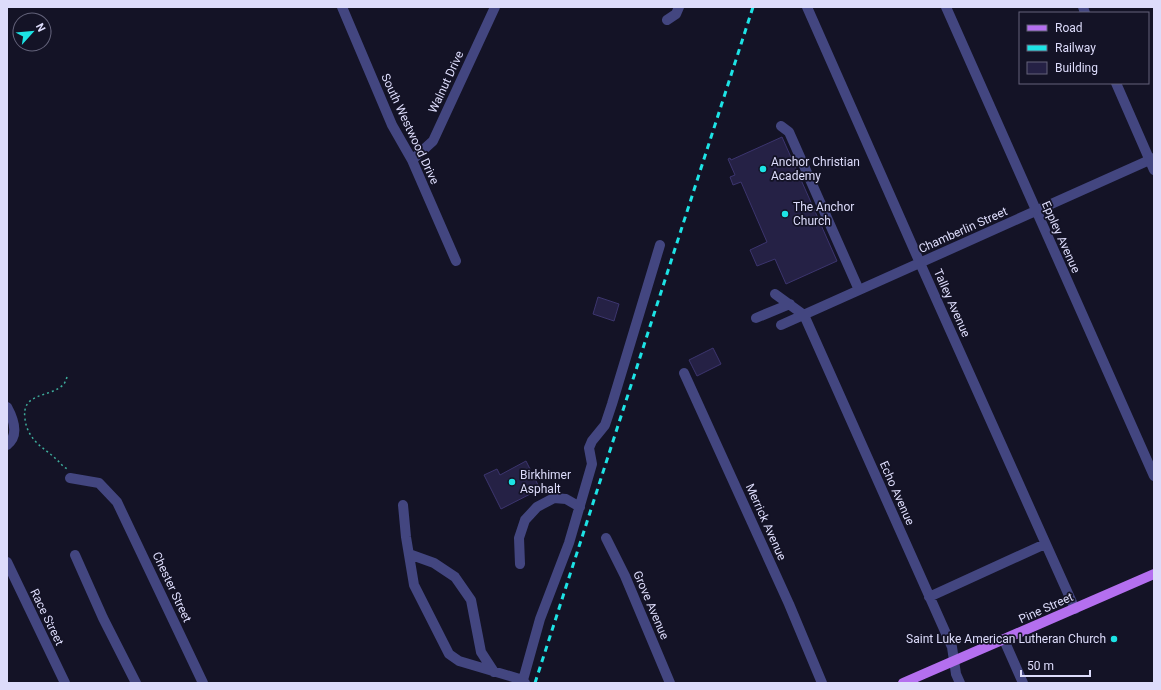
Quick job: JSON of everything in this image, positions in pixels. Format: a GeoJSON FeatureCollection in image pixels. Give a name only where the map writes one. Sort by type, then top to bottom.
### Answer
{"type":"FeatureCollection","features":[{"type":"Feature","properties":{"kind":"main road","name":"Pine Street"},"geometry":{"type":"LineString","coordinates":[[903,683],[1154,574]]}},
{"type":"Feature","properties":{"kind":"street","name":"South Westwood Drive"},"geometry":{"type":"LineString","coordinates":[[342,7],[392,125],[412,160],[456,261]]}},
{"type":"Feature","properties":{"kind":"street","name":"Walnut Drive"},"geometry":{"type":"LineString","coordinates":[[412,160],[433,141],[495,7]]}},
{"type":"Feature","properties":{"kind":"street"},"geometry":{"type":"LineString","coordinates":[[667,20],[676,14],[679,7]]}},
{"type":"Feature","properties":{"kind":"street","name":"Talley Avenue"},"geometry":{"type":"LineString","coordinates":[[807,7],[1075,609]]}},
{"type":"Feature","properties":{"kind":"street","name":"Eppley Avenue"},"geometry":{"type":"LineString","coordinates":[[946,7],[1154,476]]}},
{"type":"Feature","properties":{"kind":"street"},"geometry":{"type":"LineString","coordinates":[[1116,84],[1152,159],[1154,170]]}},
{"type":"Feature","properties":{"kind":"street"},"geometry":{"type":"LineString","coordinates":[[781,126],[789,132],[858,290]]}},
{"type":"Feature","properties":{"kind":"street","name":"Chamberlin Street"},"geometry":{"type":"LineString","coordinates":[[781,325],[1152,159]]}},
{"type":"Feature","properties":{"kind":"street"},"geometry":{"type":"LineString","coordinates":[[403,506],[414,585],[449,654],[459,661],[524,681],[540,619],[569,543],[580,508],[592,464],[589,448],[592,441],[605,425],[660,245]]}},
{"type":"Feature","properties":{"kind":"street"},"geometry":{"type":"LineString","coordinates":[[775,294],[804,315]]}},
{"type":"Feature","properties":{"kind":"street"},"geometry":{"type":"LineString","coordinates":[[756,318],[790,304]]}},
{"type":"Feature","properties":{"kind":"street","name":"Echo Avenue"},"geometry":{"type":"LineString","coordinates":[[804,315],[952,647],[956,674],[960,683]]}},
{"type":"Feature","properties":{"kind":"street","name":"Merrick Avenue"},"geometry":{"type":"LineString","coordinates":[[684,373],[789,604],[822,683]]}},
{"type":"Feature","properties":{"kind":"street"},"geometry":{"type":"LineString","coordinates":[[7,407],[14,425],[13,439],[7,445]]}},
{"type":"Feature","properties":{"kind":"street","name":"Chester Street"},"geometry":{"type":"LineString","coordinates":[[70,478],[99,483],[117,502],[203,683]]}},
{"type":"Feature","properties":{"kind":"street"},"geometry":{"type":"LineString","coordinates":[[520,564],[519,538],[525,520],[537,508],[554,498],[566,499],[580,508]]}},
{"type":"Feature","properties":{"kind":"street","name":"Grove Avenue"},"geometry":{"type":"LineString","coordinates":[[606,538],[625,576],[670,683]]}},
{"type":"Feature","properties":{"kind":"street"},"geometry":{"type":"LineString","coordinates":[[929,597],[1046,544]]}},
{"type":"Feature","properties":{"kind":"street"},"geometry":{"type":"LineString","coordinates":[[409,554],[434,563],[455,577],[471,600],[481,652],[494,672]]}},
{"type":"Feature","properties":{"kind":"street"},"geometry":{"type":"LineString","coordinates":[[75,555],[103,618],[136,683]]}},
{"type":"Feature","properties":{"kind":"street","name":"Race Street"},"geometry":{"type":"LineString","coordinates":[[7,562],[64,683]]}},
{"type":"Feature","properties":{"kind":"street"},"geometry":{"type":"LineString","coordinates":[[1004,640],[1023,683]]}},
{"type":"Feature","properties":{"kind":"path"},"geometry":{"type":"LineString","coordinates":[[67,377],[63,384],[55,390],[41,395],[28,404],[24,412],[26,426],[33,439],[65,468],[71,470],[70,478]]}},
{"type":"Feature","properties":{"kind":"building","name":"The Anchor Church"},"geometry":{"type":"Polygon","coordinates":[[[782,137],[837,261],[786,284],[775,259],[757,266],[750,250],[767,242],[741,182],[733,185],[730,177],[735,175],[728,159],[730,158],[731,160],[782,137]]]}},
{"type":"Feature","properties":{"kind":"building"},"geometry":{"type":"Polygon","coordinates":[[[598,297],[619,304],[614,321],[593,314],[598,297]]]}},
{"type":"Feature","properties":{"kind":"building"},"geometry":{"type":"Polygon","coordinates":[[[713,348],[721,364],[697,376],[689,360],[713,348]]]}},
{"type":"Feature","properties":{"kind":"building","name":"Birkhimer Asphalt"},"geometry":{"type":"Polygon","coordinates":[[[526,461],[540,489],[501,509],[484,475],[497,469],[500,475],[526,461]]]}},
{"type":"Feature","properties":{"kind":"railway"},"geometry":{"type":"LineString","coordinates":[[535,683],[753,7]]}},
{"type":"Feature","properties":{"kind":"place","name":"Anchor Christian Academy"},"geometry":{"type":"Point","coordinates":[763,169]}},
{"type":"Feature","properties":{"kind":"place","name":"The Anchor Church"},"geometry":{"type":"Point","coordinates":[785,214]}},
{"type":"Feature","properties":{"kind":"place","name":"Birkhimer Asphalt"},"geometry":{"type":"Point","coordinates":[512,482]}},
{"type":"Feature","properties":{"kind":"place","name":"Saint Luke American Lutheran Church"},"geometry":{"type":"Point","coordinates":[1114,639]}}]}
